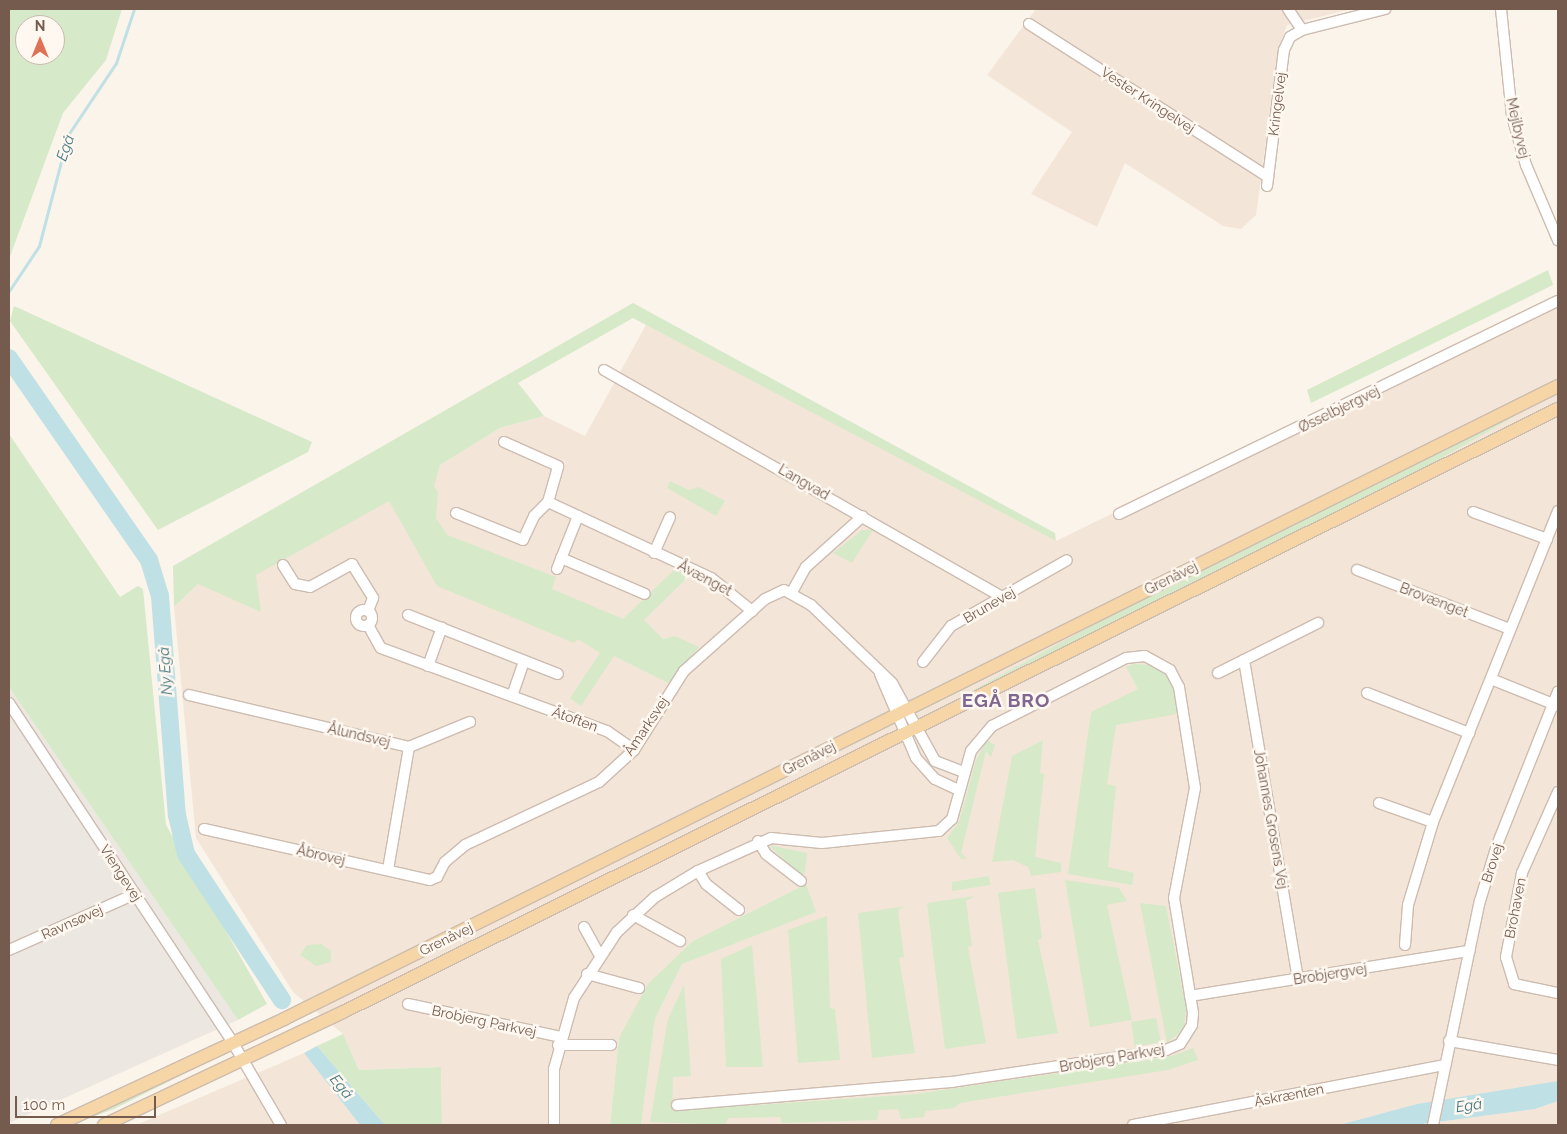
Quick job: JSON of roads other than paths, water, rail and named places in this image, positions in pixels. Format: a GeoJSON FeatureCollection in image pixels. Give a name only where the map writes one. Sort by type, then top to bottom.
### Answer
{"type":"FeatureCollection","features":[{"type":"Feature","properties":{"kind":"main road","name":"Grenåvej"},"geometry":{"type":"LineString","coordinates":[[56,1125],[299,1012],[1558,386]]}},
{"type":"Feature","properties":{"kind":"main road","name":"Grenåvej"},"geometry":{"type":"LineString","coordinates":[[104,1125],[308,1030],[1558,409]]}},
{"type":"Feature","properties":{"kind":"street"},"geometry":{"type":"LineString","coordinates":[[1288,9],[1302,30],[1385,9]]}},
{"type":"Feature","properties":{"kind":"street","name":"Mejlbyvej"},"geometry":{"type":"LineString","coordinates":[[1501,9],[1512,116],[1526,165],[1558,240]]}},
{"type":"Feature","properties":{"kind":"street","name":"Vester Kringelvej"},"geometry":{"type":"LineString","coordinates":[[1029,24],[1268,181]]}},
{"type":"Feature","properties":{"kind":"street","name":"Kringelvej"},"geometry":{"type":"LineString","coordinates":[[1268,181],[1284,50],[1290,37],[1302,30]]}},
{"type":"Feature","properties":{"kind":"street","name":"Øsselbjergvej"},"geometry":{"type":"LineString","coordinates":[[1118,514],[1558,301]]}},
{"type":"Feature","properties":{"kind":"street","name":"Langvad"},"geometry":{"type":"LineString","coordinates":[[604,370],[1002,597]]}},
{"type":"Feature","properties":{"kind":"street"},"geometry":{"type":"LineString","coordinates":[[456,513],[523,540],[534,516],[548,502],[558,466],[504,442]]}},
{"type":"Feature","properties":{"kind":"street","name":"Åvænget"},"geometry":{"type":"LineString","coordinates":[[548,502],[724,585],[752,611]]}},
{"type":"Feature","properties":{"kind":"street"},"geometry":{"type":"LineString","coordinates":[[1405,946],[1408,905],[1433,822],[1558,511]]}},
{"type":"Feature","properties":{"kind":"street"},"geometry":{"type":"LineString","coordinates":[[1473,512],[1547,539]]}},
{"type":"Feature","properties":{"kind":"street"},"geometry":{"type":"LineString","coordinates":[[557,569],[578,516]]}},
{"type":"Feature","properties":{"kind":"street"},"geometry":{"type":"LineString","coordinates":[[863,516],[806,566],[792,592],[858,648],[880,672],[902,712],[924,769],[959,790]]}},
{"type":"Feature","properties":{"kind":"street"},"geometry":{"type":"LineString","coordinates":[[654,552],[670,517]]}},
{"type":"Feature","properties":{"kind":"street"},"geometry":{"type":"LineString","coordinates":[[561,558],[645,594]]}},
{"type":"Feature","properties":{"kind":"street","name":"Brunevej"},"geometry":{"type":"LineString","coordinates":[[923,662],[941,634],[1067,560]]}},
{"type":"Feature","properties":{"kind":"street","name":"Åtoften"},"geometry":{"type":"LineString","coordinates":[[283,565],[295,584],[310,587],[352,564],[372,598],[368,611],[373,619],[368,625],[381,648],[607,731],[634,750]]}},
{"type":"Feature","properties":{"kind":"street","name":"Brovænget"},"geometry":{"type":"LineString","coordinates":[[1357,570],[1510,629]]}},
{"type":"Feature","properties":{"kind":"street","name":"Åmarksvej"},"geometry":{"type":"LineString","coordinates":[[437,877],[445,862],[465,845],[599,782],[634,750],[684,671],[776,592],[792,592]]}},
{"type":"Feature","properties":{"kind":"street"},"geometry":{"type":"LineString","coordinates":[[408,615],[558,674]]}},
{"type":"Feature","properties":{"kind":"street"},"geometry":{"type":"LineString","coordinates":[[1218,673],[1318,623]]}},
{"type":"Feature","properties":{"kind":"street"},"geometry":{"type":"LineString","coordinates":[[428,666],[442,627]]}},
{"type":"Feature","properties":{"kind":"street","name":"Brobjerg Parkvej"},"geometry":{"type":"LineString","coordinates":[[554,1125],[551,1088],[559,1041],[587,974],[599,954],[634,916],[698,871],[758,841],[771,838],[822,843],[939,830],[952,819],[970,751],[992,726],[1101,670],[1136,656],[1154,659],[1170,670],[1179,687],[1195,788],[1174,898],[1190,996],[1192,1025],[1184,1040],[1168,1050],[952,1082],[677,1105]]}},
{"type":"Feature","properties":{"kind":"street","name":"Johannes Grosens Vej"},"geometry":{"type":"LineString","coordinates":[[1244,660],[1298,978]]}},
{"type":"Feature","properties":{"kind":"street"},"geometry":{"type":"LineString","coordinates":[[512,696],[524,661]]}},
{"type":"Feature","properties":{"kind":"street"},"geometry":{"type":"LineString","coordinates":[[1491,679],[1556,705]]}},
{"type":"Feature","properties":{"kind":"street","name":"Brovej"},"geometry":{"type":"LineString","coordinates":[[1432,1125],[1469,952],[1493,856],[1556,705],[1558,692]]}},
{"type":"Feature","properties":{"kind":"street"},"geometry":{"type":"LineString","coordinates":[[1367,693],[1470,733]]}},
{"type":"Feature","properties":{"kind":"street","name":"Ålundsvej"},"geometry":{"type":"LineString","coordinates":[[189,695],[409,747],[388,870]]}},
{"type":"Feature","properties":{"kind":"street","name":"Viengevej"},"geometry":{"type":"LineString","coordinates":[[9,703],[233,1043],[281,1125]]}},
{"type":"Feature","properties":{"kind":"street"},"geometry":{"type":"LineString","coordinates":[[409,747],[470,722]]}},
{"type":"Feature","properties":{"kind":"street"},"geometry":{"type":"LineString","coordinates":[[910,730],[935,761],[964,772]]}},
{"type":"Feature","properties":{"kind":"street","name":"Brohaven"},"geometry":{"type":"LineString","coordinates":[[1558,792],[1522,873],[1506,957],[1514,984],[1558,994]]}},
{"type":"Feature","properties":{"kind":"street"},"geometry":{"type":"LineString","coordinates":[[1378,803],[1433,822]]}},
{"type":"Feature","properties":{"kind":"street","name":"Åbrovej"},"geometry":{"type":"LineString","coordinates":[[204,829],[430,880],[437,877]]}},
{"type":"Feature","properties":{"kind":"street"},"geometry":{"type":"LineString","coordinates":[[758,841],[766,854],[801,881]]}},
{"type":"Feature","properties":{"kind":"street"},"geometry":{"type":"LineString","coordinates":[[698,871],[706,884],[738,910]]}},
{"type":"Feature","properties":{"kind":"street","name":"Ravnsøvej"},"geometry":{"type":"LineString","coordinates":[[9,950],[135,894]]}},
{"type":"Feature","properties":{"kind":"street"},"geometry":{"type":"LineString","coordinates":[[634,916],[680,941]]}},
{"type":"Feature","properties":{"kind":"street"},"geometry":{"type":"LineString","coordinates":[[584,927],[599,954]]}},
{"type":"Feature","properties":{"kind":"street","name":"Brobjergvej"},"geometry":{"type":"LineString","coordinates":[[1190,996],[1469,952]]}},
{"type":"Feature","properties":{"kind":"street"},"geometry":{"type":"LineString","coordinates":[[587,974],[639,988]]}},
{"type":"Feature","properties":{"kind":"street","name":"Brobjerg Parkvej"},"geometry":{"type":"LineString","coordinates":[[408,1004],[559,1041],[611,1045]]}},
{"type":"Feature","properties":{"kind":"street"},"geometry":{"type":"LineString","coordinates":[[1449,1041],[1558,1060]]}},
{"type":"Feature","properties":{"kind":"street","name":"Åskrænten"},"geometry":{"type":"LineString","coordinates":[[1133,1125],[1445,1064]]}},
{"type":"Feature","properties":{"kind":"water"},"geometry":{"type":"Polygon","coordinates":[[[317,1046],[385,1125],[360,1125],[304,1053],[317,1046]]]}},
{"type":"Feature","properties":{"kind":"water"},"geometry":{"type":"Polygon","coordinates":[[[1558,1081],[1558,1101],[1535,1109],[1415,1125],[1339,1125],[1417,1104],[1558,1081]]]}},
{"type":"Feature","properties":{"kind":"waterway","name":"Egå"},"geometry":{"type":"LineString","coordinates":[[9,291],[39,246],[68,135],[116,63],[134,9]]}},
{"type":"Feature","properties":{"kind":"waterway","name":"Ny Egå"},"geometry":{"type":"LineString","coordinates":[[9,358],[149,560],[160,596],[177,815],[186,854],[282,1000]]}},
{"type":"Feature","properties":{"kind":"district","name":"EGÅ BRO"},"geometry":{"type":"Point","coordinates":[1006,701]}}]}
